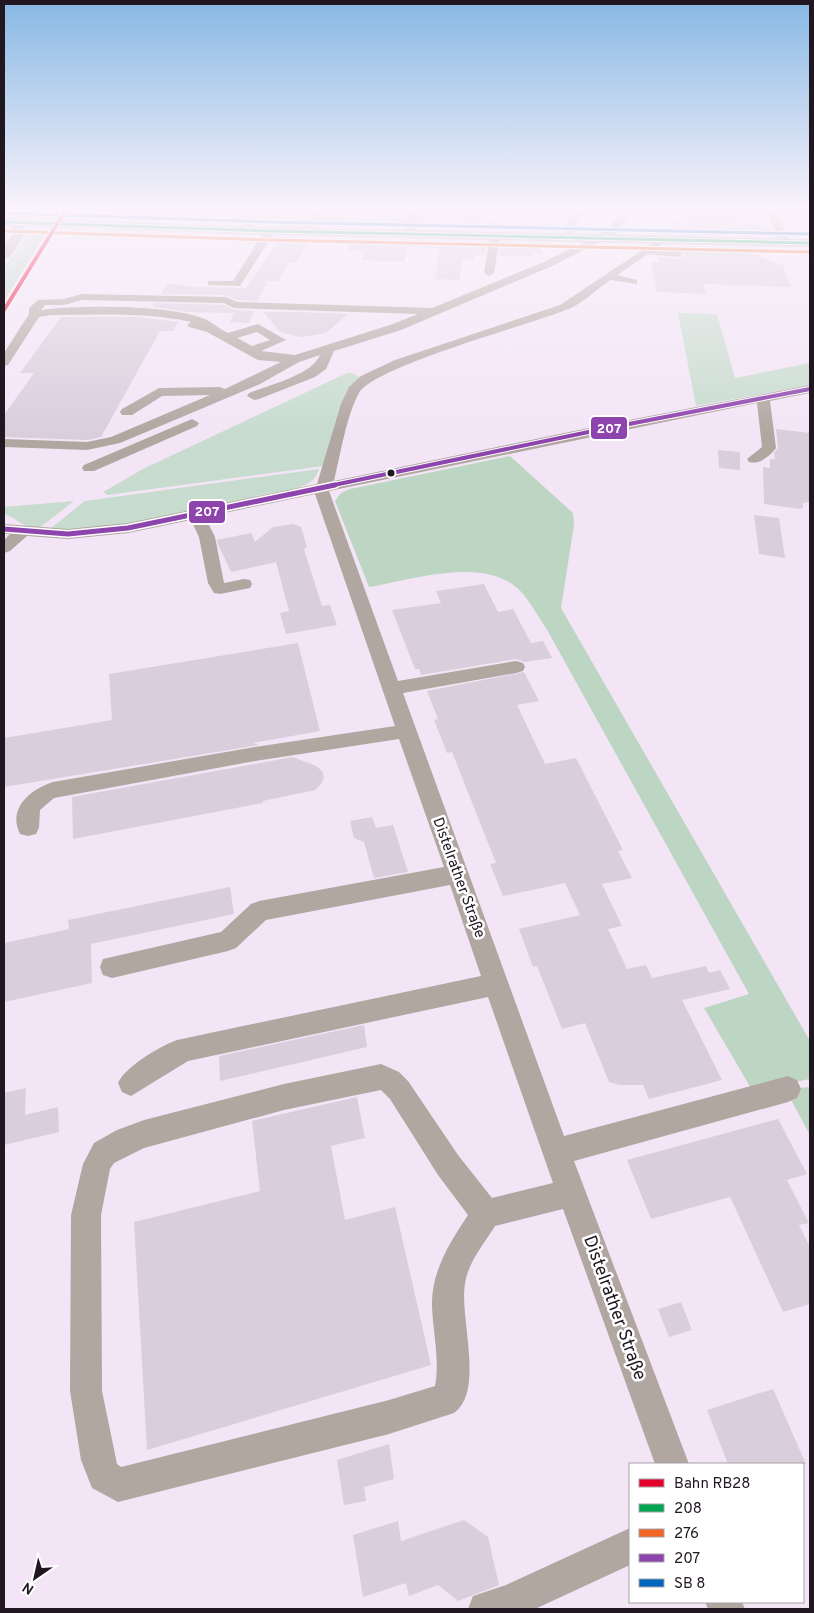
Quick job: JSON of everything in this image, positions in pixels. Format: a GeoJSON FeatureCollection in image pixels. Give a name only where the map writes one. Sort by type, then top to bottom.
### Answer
{"type":"FeatureCollection","features":[{"type":"Feature","properties":{"kind":"street"},"geometry":{"type":"LineString","coordinates":[[219,283],[236,283]]}},
{"type":"Feature","properties":{"kind":"street"},"geometry":{"type":"LineString","coordinates":[[4,451],[85,452],[230,391],[296,359],[367,337],[438,311],[503,283]]}},
{"type":"Feature","properties":{"kind":"street"},"geometry":{"type":"LineString","coordinates":[[321,490],[354,390],[366,379],[399,363],[550,313],[601,283]]}},
{"type":"Feature","properties":{"kind":"street"},"geometry":{"type":"LineString","coordinates":[[4,362],[35,314],[35,308],[42,302],[69,301],[77,304],[118,305],[130,298],[226,300],[234,305],[438,311]]}},
{"type":"Feature","properties":{"kind":"street"},"geometry":{"type":"LineString","coordinates":[[35,314],[51,312],[176,315],[202,320],[211,329],[262,357],[296,359]]}},
{"type":"Feature","properties":{"kind":"street"},"geometry":{"type":"LineString","coordinates":[[193,325],[211,329]]}},
{"type":"Feature","properties":{"kind":"street"},"geometry":{"type":"LineString","coordinates":[[226,338],[258,328],[280,340],[251,351]]}},
{"type":"Feature","properties":{"kind":"street"},"geometry":{"type":"LineString","coordinates":[[310,342],[352,330],[367,337]]}},
{"type":"Feature","properties":{"kind":"street"},"geometry":{"type":"LineString","coordinates":[[231,406],[293,379],[310,374],[322,366],[329,348]]}},
{"type":"Feature","properties":{"kind":"street"},"geometry":{"type":"LineString","coordinates":[[4,529],[68,534],[95,533],[321,490],[762,397],[810,389]]}},
{"type":"Feature","properties":{"kind":"street"},"geometry":{"type":"LineString","coordinates":[[128,412],[158,392],[230,391]]}},
{"type":"Feature","properties":{"kind":"street"},"geometry":{"type":"LineString","coordinates":[[794,391],[799,406]]}},
{"type":"Feature","properties":{"kind":"street"},"geometry":{"type":"LineString","coordinates":[[754,459],[769,448],[766,412],[762,397]]}},
{"type":"Feature","properties":{"kind":"street"},"geometry":{"type":"LineString","coordinates":[[89,468],[204,418]]}},
{"type":"Feature","properties":{"kind":"street"},"geometry":{"type":"LineString","coordinates":[[4,443],[87,446],[115,440]]}},
{"type":"Feature","properties":{"kind":"street","name":"Distelrather Straße"},"geometry":{"type":"LineString","coordinates":[[321,490],[556,1152],[672,1463]]}},
{"type":"Feature","properties":{"kind":"street"},"geometry":{"type":"LineString","coordinates":[[196,514],[207,537],[216,583],[220,589],[244,584]]}},
{"type":"Feature","properties":{"kind":"street"},"geometry":{"type":"LineString","coordinates":[[4,548],[24,530]]}},
{"type":"Feature","properties":{"kind":"street"},"geometry":{"type":"LineString","coordinates":[[391,689],[516,668]]}},
{"type":"Feature","properties":{"kind":"street"},"geometry":{"type":"LineString","coordinates":[[28,828],[29,807],[44,793],[53,790],[255,754],[405,730]]}},
{"type":"Feature","properties":{"kind":"street"},"geometry":{"type":"LineString","coordinates":[[112,967],[228,941],[258,911],[457,874]]}},
{"type":"Feature","properties":{"kind":"street"},"geometry":{"type":"LineString","coordinates":[[131,1083],[177,1052],[188,1049],[496,984]]}},
{"type":"Feature","properties":{"kind":"street"},"geometry":{"type":"LineString","coordinates":[[486,1214],[448,1165],[398,1090],[390,1081],[381,1077],[284,1097],[164,1128],[127,1140],[104,1153],[92,1177],[86,1215],[84,1265],[86,1391],[98,1460],[104,1476],[118,1485],[389,1417],[442,1401],[448,1397],[454,1376],[448,1294],[457,1260],[486,1214],[571,1192]]}},
{"type":"Feature","properties":{"kind":"street"},"geometry":{"type":"LineString","coordinates":[[556,1152],[788,1088]]}},
{"type":"Feature","properties":{"kind":"street"},"geometry":{"type":"LineString","coordinates":[[486,1609],[510,1602],[629,1546]]}},
{"type":"Feature","properties":{"kind":"green space"},"geometry":{"type":"Polygon","coordinates":[[[4,283],[15,283],[4,301],[4,283]]]}},
{"type":"Feature","properties":{"kind":"green space"},"geometry":{"type":"Polygon","coordinates":[[[678,313],[717,314],[735,378],[810,363],[810,385],[696,406],[678,313]]]}},
{"type":"Feature","properties":{"kind":"green space"},"geometry":{"type":"Polygon","coordinates":[[[349,372],[360,377],[323,466],[108,495],[103,492],[143,469],[349,372]]]}},
{"type":"Feature","properties":{"kind":"green space"},"geometry":{"type":"Polygon","coordinates":[[[510,456],[573,513],[574,525],[561,608],[810,1041],[810,1079],[752,1090],[704,1008],[749,994],[546,628],[520,591],[501,578],[484,573],[465,572],[424,576],[369,587],[335,501],[341,493],[350,489],[510,456]]]}},
{"type":"Feature","properties":{"kind":"green space"},"geometry":{"type":"Polygon","coordinates":[[[319,469],[312,481],[299,488],[259,495],[205,510],[125,525],[99,528],[50,529],[85,501],[319,469]]]}},
{"type":"Feature","properties":{"kind":"green space"},"geometry":{"type":"Polygon","coordinates":[[[74,501],[39,528],[28,527],[4,513],[4,507],[74,501]]]}},
{"type":"Feature","properties":{"kind":"green space"},"geometry":{"type":"Polygon","coordinates":[[[810,1087],[810,1135],[789,1096],[800,1088],[810,1087]]]}},
{"type":"Feature","properties":{"kind":"building"},"geometry":{"type":"Polygon","coordinates":[[[171,283],[192,287],[246,288],[249,283],[266,283],[258,301],[237,300],[226,295],[161,294],[166,286],[171,283]]]}},
{"type":"Feature","properties":{"kind":"building"},"geometry":{"type":"Polygon","coordinates":[[[655,283],[790,283],[791,287],[703,284],[706,294],[657,292],[655,283]]]}},
{"type":"Feature","properties":{"kind":"building"},"geometry":{"type":"Polygon","coordinates":[[[155,303],[224,305],[234,310],[254,311],[249,323],[230,322],[234,313],[187,312],[153,307],[155,303]]]}},
{"type":"Feature","properties":{"kind":"building"},"geometry":{"type":"Polygon","coordinates":[[[263,312],[348,314],[326,333],[301,337],[280,332],[263,312]]]}},
{"type":"Feature","properties":{"kind":"building"},"geometry":{"type":"Polygon","coordinates":[[[61,317],[139,317],[178,322],[173,331],[160,331],[101,437],[88,440],[4,437],[4,415],[34,373],[20,373],[61,317]]]}},
{"type":"Feature","properties":{"kind":"building"},"geometry":{"type":"Polygon","coordinates":[[[776,429],[810,433],[810,502],[803,503],[803,508],[800,509],[764,504],[763,467],[770,468],[770,459],[775,459],[774,453],[778,448],[776,429]]]}},
{"type":"Feature","properties":{"kind":"building"},"geometry":{"type":"Polygon","coordinates":[[[718,450],[740,452],[740,470],[719,468],[718,450]]]}},
{"type":"Feature","properties":{"kind":"building"},"geometry":{"type":"Polygon","coordinates":[[[754,515],[779,518],[785,558],[759,554],[754,515]]]}},
{"type":"Feature","properties":{"kind":"building"},"geometry":{"type":"Polygon","coordinates":[[[293,524],[301,527],[307,547],[304,549],[322,606],[330,605],[337,625],[286,634],[280,613],[289,611],[276,562],[231,572],[217,540],[251,533],[255,542],[273,527],[293,524]]]}},
{"type":"Feature","properties":{"kind":"building"},"geometry":{"type":"Polygon","coordinates":[[[484,584],[498,612],[513,609],[531,643],[543,641],[552,658],[525,662],[516,659],[421,675],[419,669],[415,669],[392,610],[441,603],[436,591],[484,584]]]}},
{"type":"Feature","properties":{"kind":"building"},"geometry":{"type":"Polygon","coordinates":[[[298,643],[320,731],[253,743],[259,745],[4,787],[4,738],[112,720],[109,674],[298,643]]]}},
{"type":"Feature","properties":{"kind":"building"},"geometry":{"type":"Polygon","coordinates":[[[524,672],[539,701],[517,705],[545,764],[576,758],[623,850],[618,851],[632,878],[602,884],[622,926],[608,929],[627,969],[646,965],[652,978],[706,966],[709,973],[720,970],[730,989],[682,1000],[722,1080],[649,1099],[643,1085],[620,1085],[609,1082],[585,1023],[562,1029],[537,966],[533,967],[519,929],[580,915],[565,883],[503,896],[490,864],[496,863],[452,752],[447,753],[434,720],[438,719],[427,691],[524,672]]]}},
{"type":"Feature","properties":{"kind":"building"},"geometry":{"type":"Polygon","coordinates":[[[293,757],[316,766],[322,771],[324,778],[315,790],[263,801],[263,803],[73,839],[72,797],[293,757]]]}},
{"type":"Feature","properties":{"kind":"building"},"geometry":{"type":"Polygon","coordinates":[[[372,817],[376,828],[393,825],[408,872],[374,878],[364,842],[354,838],[350,821],[372,817]]]}},
{"type":"Feature","properties":{"kind":"building"},"geometry":{"type":"Polygon","coordinates":[[[230,887],[234,914],[91,944],[92,983],[4,1002],[4,943],[69,929],[68,920],[230,887]]]}},
{"type":"Feature","properties":{"kind":"building"},"geometry":{"type":"Polygon","coordinates":[[[364,1025],[367,1047],[220,1081],[219,1056],[364,1025]]]}},
{"type":"Feature","properties":{"kind":"building"},"geometry":{"type":"Polygon","coordinates":[[[26,1088],[25,1115],[58,1107],[59,1132],[4,1145],[4,1093],[26,1088]]]}},
{"type":"Feature","properties":{"kind":"building"},"geometry":{"type":"Polygon","coordinates":[[[357,1097],[365,1138],[331,1146],[345,1220],[395,1207],[431,1365],[147,1450],[134,1222],[260,1191],[252,1121],[357,1097]]]}},
{"type":"Feature","properties":{"kind":"building"},"geometry":{"type":"Polygon","coordinates":[[[778,1119],[807,1174],[787,1180],[809,1223],[799,1225],[810,1247],[810,1304],[783,1312],[730,1197],[651,1219],[627,1160],[778,1119]]]}},
{"type":"Feature","properties":{"kind":"building"},"geometry":{"type":"Polygon","coordinates":[[[681,1302],[692,1330],[669,1337],[658,1309],[681,1302]]]}},
{"type":"Feature","properties":{"kind":"building"},"geometry":{"type":"Polygon","coordinates":[[[773,1389],[806,1464],[728,1463],[707,1410],[773,1389]]]}},
{"type":"Feature","properties":{"kind":"building"},"geometry":{"type":"Polygon","coordinates":[[[389,1444],[394,1479],[364,1487],[366,1501],[344,1505],[337,1460],[389,1444]]]}},
{"type":"Feature","properties":{"kind":"building"},"geometry":{"type":"Polygon","coordinates":[[[464,1520],[488,1537],[499,1585],[458,1601],[438,1585],[409,1596],[406,1583],[363,1597],[353,1535],[398,1521],[401,1541],[464,1520]]]}},
{"type":"Feature","properties":{"kind":"rail line","name":"RB28"},"geometry":{"type":"LineString","coordinates":[[4,310],[21,283]]}},
{"type":"Feature","properties":{"kind":"transit line","name":"207"},"geometry":{"type":"LineString","coordinates":[[4,529],[68,534],[128,528],[603,429],[810,389]]}}]}
